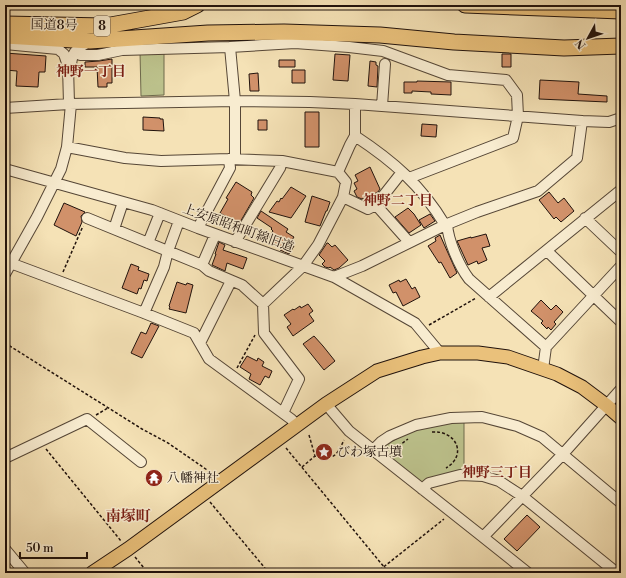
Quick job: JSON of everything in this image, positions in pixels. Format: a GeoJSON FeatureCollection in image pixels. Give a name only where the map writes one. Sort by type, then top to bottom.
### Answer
{"type":"FeatureCollection","features":[{"type":"Feature","properties":{"kind":"highway","name":"国道8号"},"geometry":{"type":"LineString","coordinates":[[5,24],[104,26],[183,12],[197,5]]}},
{"type":"Feature","properties":{"kind":"highway"},"geometry":{"type":"LineString","coordinates":[[465,5],[621,11]]}},
{"type":"Feature","properties":{"kind":"highway"},"geometry":{"type":"LineString","coordinates":[[5,35],[88,29],[104,26]]}},
{"type":"Feature","properties":{"kind":"highway"},"geometry":{"type":"LineString","coordinates":[[5,35],[90,41],[208,33],[269,32],[380,35],[454,42],[564,48],[621,46]]}},
{"type":"Feature","properties":{"kind":"main road"},"geometry":{"type":"LineString","coordinates":[[92,573],[128,549],[326,404],[376,371],[422,357],[440,354],[478,353],[508,358],[557,374],[576,384],[606,405],[621,418]]}},
{"type":"Feature","properties":{"kind":"street"},"geometry":{"type":"LineString","coordinates":[[5,274],[8,262],[55,183],[61,169],[67,147],[71,104],[72,54],[90,41]]}},
{"type":"Feature","properties":{"kind":"street"},"geometry":{"type":"LineString","coordinates":[[80,56],[98,55],[122,50],[230,47],[295,43],[349,47],[383,51],[448,75],[506,80],[517,95],[518,116],[514,138],[405,175],[376,204],[368,209],[343,197]]}},
{"type":"Feature","properties":{"kind":"street"},"geometry":{"type":"LineString","coordinates":[[5,44],[58,49],[64,54],[68,66],[71,104]]}},
{"type":"Feature","properties":{"kind":"street"},"geometry":{"type":"LineString","coordinates":[[198,228],[230,168],[232,159],[235,101],[230,47]]}},
{"type":"Feature","properties":{"kind":"street"},"geometry":{"type":"LineString","coordinates":[[382,106],[386,64]]}},
{"type":"Feature","properties":{"kind":"street"},"geometry":{"type":"LineString","coordinates":[[5,108],[71,104],[235,101],[356,104],[582,121],[609,122],[621,118]]}},
{"type":"Feature","properties":{"kind":"street"},"geometry":{"type":"LineString","coordinates":[[338,172],[355,136],[356,104]]}},
{"type":"Feature","properties":{"kind":"street"},"geometry":{"type":"LineString","coordinates":[[334,277],[362,266],[446,224],[538,191],[578,158],[582,121]]}},
{"type":"Feature","properties":{"kind":"street"},"geometry":{"type":"LineString","coordinates":[[355,136],[372,147],[405,175],[433,206],[446,224],[448,234],[464,273],[469,279],[546,347]]}},
{"type":"Feature","properties":{"kind":"street"},"geometry":{"type":"LineString","coordinates":[[67,147],[125,158],[161,161],[232,159],[282,161],[338,172],[346,182],[343,197],[318,245],[303,266],[262,304]]}},
{"type":"Feature","properties":{"kind":"street"},"geometry":{"type":"LineString","coordinates":[[235,242],[280,168],[282,161]]}},
{"type":"Feature","properties":{"kind":"street","name":"上安原昭和町線旧道"},"geometry":{"type":"LineString","coordinates":[[5,169],[160,213],[215,235],[334,277],[415,323],[440,354]]}},
{"type":"Feature","properties":{"kind":"street"},"geometry":{"type":"LineString","coordinates":[[487,295],[547,251],[585,218],[621,190]]}},
{"type":"Feature","properties":{"kind":"street"},"geometry":{"type":"LineString","coordinates":[[114,229],[123,202]]}},
{"type":"Feature","properties":{"kind":"street"},"geometry":{"type":"LineString","coordinates":[[376,204],[408,242]]}},
{"type":"Feature","properties":{"kind":"street"},"geometry":{"type":"LineString","coordinates":[[148,243],[160,213]]}},
{"type":"Feature","properties":{"kind":"street"},"geometry":{"type":"LineString","coordinates":[[87,218],[202,265],[209,271],[242,285],[262,304],[264,333],[299,379],[283,413]]}},
{"type":"Feature","properties":{"kind":"street"},"geometry":{"type":"LineString","coordinates":[[585,218],[621,252]]}},
{"type":"Feature","properties":{"kind":"street"},"geometry":{"type":"LineString","coordinates":[[144,313],[164,266],[179,221]]}},
{"type":"Feature","properties":{"kind":"street"},"geometry":{"type":"LineString","coordinates":[[202,265],[215,235]]}},
{"type":"Feature","properties":{"kind":"street"},"geometry":{"type":"LineString","coordinates":[[547,251],[621,322]]}},
{"type":"Feature","properties":{"kind":"street"},"geometry":{"type":"LineString","coordinates":[[8,262],[144,313],[194,334],[209,358],[297,425]]}},
{"type":"Feature","properties":{"kind":"street"},"geometry":{"type":"LineString","coordinates":[[543,369],[546,347],[621,266]]}},
{"type":"Feature","properties":{"kind":"street"},"geometry":{"type":"LineString","coordinates":[[200,343],[231,281]]}},
{"type":"Feature","properties":{"kind":"street"},"geometry":{"type":"LineString","coordinates":[[484,538],[563,454],[621,389]]}},
{"type":"Feature","properties":{"kind":"street"},"geometry":{"type":"LineString","coordinates":[[326,404],[349,431],[528,573]]}},
{"type":"Feature","properties":{"kind":"street"},"geometry":{"type":"LineString","coordinates":[[373,450],[390,436],[416,425],[451,418],[482,417],[517,426],[542,437],[621,503]]}},
{"type":"Feature","properties":{"kind":"street"},"geometry":{"type":"LineString","coordinates":[[5,458],[87,419],[141,462]]}},
{"type":"Feature","properties":{"kind":"street"},"geometry":{"type":"LineString","coordinates":[[422,489],[428,483],[460,475],[483,476],[499,481],[522,496],[617,573]]}},
{"type":"Feature","properties":{"kind":"street"},"geometry":{"type":"LineString","coordinates":[[5,548],[25,573]]}},
{"type":"Feature","properties":{"kind":"path"},"geometry":{"type":"LineString","coordinates":[[59,281],[87,218]]}},
{"type":"Feature","properties":{"kind":"path"},"geometry":{"type":"LineString","coordinates":[[421,330],[487,295]]}},
{"type":"Feature","properties":{"kind":"path"},"geometry":{"type":"LineString","coordinates":[[233,376],[259,327],[264,329]]}},
{"type":"Feature","properties":{"kind":"path"},"geometry":{"type":"LineString","coordinates":[[5,343],[168,444],[223,480]]}},
{"type":"Feature","properties":{"kind":"path"},"geometry":{"type":"LineString","coordinates":[[87,419],[109,408]]}},
{"type":"Feature","properties":{"kind":"path"},"geometry":{"type":"LineString","coordinates":[[302,467],[315,456],[332,458],[336,455],[349,431]]}},
{"type":"Feature","properties":{"kind":"path"},"geometry":{"type":"LineString","coordinates":[[429,433],[442,432],[452,437],[457,447],[458,454],[456,459],[452,464],[438,472],[440,480]]}},
{"type":"Feature","properties":{"kind":"path"},"geometry":{"type":"LineString","coordinates":[[309,435],[315,456]]}},
{"type":"Feature","properties":{"kind":"path"},"geometry":{"type":"LineString","coordinates":[[383,451],[396,448],[410,438]]}},
{"type":"Feature","properties":{"kind":"path"},"geometry":{"type":"LineString","coordinates":[[279,439],[389,573]]}},
{"type":"Feature","properties":{"kind":"path"},"geometry":{"type":"LineString","coordinates":[[40,441],[148,573]]}},
{"type":"Feature","properties":{"kind":"path"},"geometry":{"type":"LineString","coordinates":[[203,494],[269,573]]}},
{"type":"Feature","properties":{"kind":"path"},"geometry":{"type":"LineString","coordinates":[[376,573],[445,518]]}},
{"type":"Feature","properties":{"kind":"green space"},"geometry":{"type":"Polygon","coordinates":[[[140,52],[164,53],[164,95],[141,96],[140,52]]]}},
{"type":"Feature","properties":{"kind":"green space"},"geometry":{"type":"Polygon","coordinates":[[[464,422],[464,471],[435,477],[422,482],[418,481],[384,453],[383,448],[401,436],[411,432],[442,424],[464,422]]]}},
{"type":"Feature","properties":{"kind":"building"},"geometry":{"type":"Polygon","coordinates":[[[5,53],[46,56],[45,72],[39,72],[38,87],[16,86],[17,71],[5,70],[5,53]]]}},
{"type":"Feature","properties":{"kind":"building"},"geometry":{"type":"Polygon","coordinates":[[[335,54],[350,55],[348,81],[333,80],[335,54]]]}},
{"type":"Feature","properties":{"kind":"building"},"geometry":{"type":"Polygon","coordinates":[[[502,54],[511,54],[511,67],[502,67],[502,54]]]}},
{"type":"Feature","properties":{"kind":"building"},"geometry":{"type":"Polygon","coordinates":[[[112,59],[112,83],[107,83],[107,87],[98,87],[97,67],[85,67],[85,62],[112,59]]]}},
{"type":"Feature","properties":{"kind":"building"},"geometry":{"type":"Polygon","coordinates":[[[279,60],[295,60],[295,67],[279,67],[279,60]]]}},
{"type":"Feature","properties":{"kind":"building"},"geometry":{"type":"Polygon","coordinates":[[[370,61],[376,62],[376,65],[378,66],[377,87],[368,86],[370,61]]]}},
{"type":"Feature","properties":{"kind":"building"},"geometry":{"type":"Polygon","coordinates":[[[292,70],[305,70],[305,83],[292,83],[292,70]]]}},
{"type":"Feature","properties":{"kind":"building"},"geometry":{"type":"Polygon","coordinates":[[[258,73],[259,91],[250,91],[249,74],[258,73]]]}},
{"type":"Feature","properties":{"kind":"building"},"geometry":{"type":"Polygon","coordinates":[[[540,80],[579,82],[578,94],[607,96],[607,102],[539,99],[540,80]]]}},
{"type":"Feature","properties":{"kind":"building"},"geometry":{"type":"Polygon","coordinates":[[[404,82],[451,82],[451,95],[412,91],[412,93],[404,93],[404,82]]]}},
{"type":"Feature","properties":{"kind":"building"},"geometry":{"type":"Polygon","coordinates":[[[305,112],[319,112],[319,147],[305,147],[305,112]]]}},
{"type":"Feature","properties":{"kind":"building"},"geometry":{"type":"Polygon","coordinates":[[[143,117],[163,119],[164,131],[143,130],[143,117]]]}},
{"type":"Feature","properties":{"kind":"building"},"geometry":{"type":"Polygon","coordinates":[[[258,120],[267,120],[267,130],[258,130],[258,120]]]}},
{"type":"Feature","properties":{"kind":"building"},"geometry":{"type":"Polygon","coordinates":[[[422,124],[437,125],[436,137],[421,136],[422,124]]]}},
{"type":"Feature","properties":{"kind":"building"},"geometry":{"type":"Polygon","coordinates":[[[370,167],[380,189],[378,192],[362,199],[357,197],[354,191],[357,189],[354,183],[358,181],[355,175],[370,167]]]}},
{"type":"Feature","properties":{"kind":"building"},"geometry":{"type":"Polygon","coordinates":[[[236,182],[252,192],[251,195],[254,198],[239,224],[220,213],[228,199],[226,198],[236,182]]]}},
{"type":"Feature","properties":{"kind":"building"},"geometry":{"type":"Polygon","coordinates":[[[291,187],[306,196],[291,218],[269,212],[277,201],[279,202],[281,198],[282,199],[291,187]]]}},
{"type":"Feature","properties":{"kind":"building"},"geometry":{"type":"Polygon","coordinates":[[[549,192],[558,203],[564,198],[574,211],[561,222],[556,217],[554,219],[539,200],[549,192]]]}},
{"type":"Feature","properties":{"kind":"building"},"geometry":{"type":"Polygon","coordinates":[[[312,196],[330,202],[320,226],[305,222],[312,196]]]}},
{"type":"Feature","properties":{"kind":"building"},"geometry":{"type":"Polygon","coordinates":[[[64,203],[85,212],[81,216],[82,222],[76,236],[54,225],[64,203]]]}},
{"type":"Feature","properties":{"kind":"building"},"geometry":{"type":"Polygon","coordinates":[[[408,208],[421,225],[409,233],[395,217],[408,208]]]}},
{"type":"Feature","properties":{"kind":"building"},"geometry":{"type":"Polygon","coordinates":[[[261,211],[288,229],[286,232],[294,237],[290,243],[294,246],[289,254],[280,250],[281,248],[269,240],[269,237],[273,231],[271,229],[272,228],[257,218],[261,211]]]}},
{"type":"Feature","properties":{"kind":"building"},"geometry":{"type":"Polygon","coordinates":[[[430,214],[435,221],[424,228],[419,220],[430,214]]]}},
{"type":"Feature","properties":{"kind":"building"},"geometry":{"type":"Polygon","coordinates":[[[486,234],[490,246],[482,248],[487,260],[478,264],[477,261],[468,265],[457,241],[486,234]]]}},
{"type":"Feature","properties":{"kind":"building"},"geometry":{"type":"Polygon","coordinates":[[[440,235],[457,273],[450,278],[441,262],[439,263],[428,246],[436,241],[435,238],[440,235]]]}},
{"type":"Feature","properties":{"kind":"building"},"geometry":{"type":"Polygon","coordinates":[[[219,242],[225,245],[223,250],[247,258],[243,269],[227,263],[225,271],[212,265],[219,242]]]}},
{"type":"Feature","properties":{"kind":"building"},"geometry":{"type":"Polygon","coordinates":[[[327,243],[332,247],[335,245],[348,260],[339,268],[334,270],[330,267],[325,267],[322,264],[325,261],[319,255],[327,243]]]}},
{"type":"Feature","properties":{"kind":"building"},"geometry":{"type":"Polygon","coordinates":[[[131,264],[139,267],[138,270],[149,274],[147,281],[144,280],[141,289],[139,288],[137,294],[122,288],[131,264]]]}},
{"type":"Feature","properties":{"kind":"building"},"geometry":{"type":"Polygon","coordinates":[[[406,279],[412,289],[415,287],[420,297],[403,306],[396,292],[393,293],[389,285],[399,280],[400,282],[406,279]]]}},
{"type":"Feature","properties":{"kind":"building"},"geometry":{"type":"Polygon","coordinates":[[[177,282],[186,285],[187,283],[193,285],[186,313],[169,309],[177,282]]]}},
{"type":"Feature","properties":{"kind":"building"},"geometry":{"type":"Polygon","coordinates":[[[541,300],[551,310],[556,305],[563,312],[554,322],[556,324],[551,330],[548,327],[547,329],[541,323],[543,321],[531,311],[541,300]]]}},
{"type":"Feature","properties":{"kind":"building"},"geometry":{"type":"Polygon","coordinates":[[[308,304],[313,311],[309,314],[314,321],[293,336],[287,327],[291,324],[284,315],[293,309],[294,310],[300,306],[301,308],[308,304]]]}},
{"type":"Feature","properties":{"kind":"building"},"geometry":{"type":"Polygon","coordinates":[[[151,323],[159,326],[142,358],[131,353],[141,332],[146,334],[151,323]]]}},
{"type":"Feature","properties":{"kind":"building"},"geometry":{"type":"Polygon","coordinates":[[[314,336],[335,361],[324,370],[303,344],[314,336]]]}},
{"type":"Feature","properties":{"kind":"building"},"geometry":{"type":"Polygon","coordinates":[[[247,356],[257,361],[258,358],[264,362],[262,366],[272,371],[269,378],[265,376],[260,385],[249,379],[251,374],[240,367],[247,356]]]}},
{"type":"Feature","properties":{"kind":"building","name":"八幡神社"},"geometry":{"type":"Polygon","coordinates":[[[156,470],[163,477],[152,486],[145,478],[156,470]]]}},
{"type":"Feature","properties":{"kind":"building"},"geometry":{"type":"Polygon","coordinates":[[[527,515],[540,527],[517,551],[504,539],[527,515]]]}},
{"type":"Feature","properties":{"kind":"place","name":"びわ塚古墳"},"geometry":{"type":"Point","coordinates":[324,452]}},
{"type":"Feature","properties":{"kind":"place","name":"八幡神社"},"geometry":{"type":"Point","coordinates":[154,478]}},
{"type":"Feature","properties":{"kind":"district","name":"神野一丁目"},"geometry":{"type":"Point","coordinates":[91,72]}},
{"type":"Feature","properties":{"kind":"district","name":"神野二丁目"},"geometry":{"type":"Point","coordinates":[398,201]}},
{"type":"Feature","properties":{"kind":"district","name":"神野三丁目"},"geometry":{"type":"Point","coordinates":[497,473]}},
{"type":"Feature","properties":{"kind":"district","name":"南塚町"},"geometry":{"type":"Point","coordinates":[128,516]}}]}
